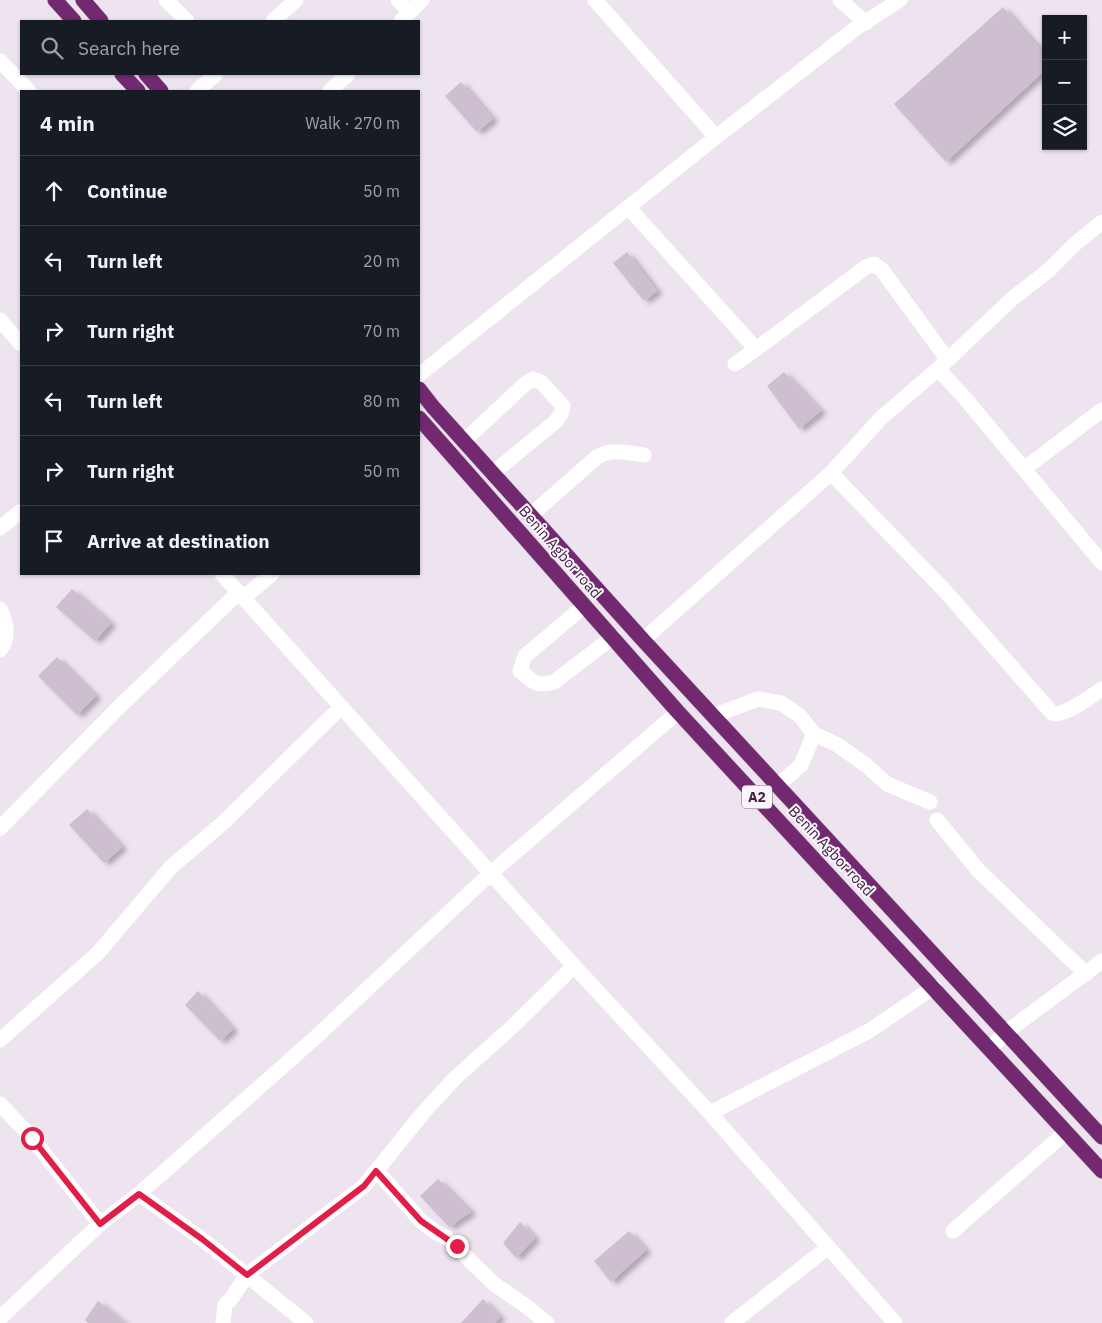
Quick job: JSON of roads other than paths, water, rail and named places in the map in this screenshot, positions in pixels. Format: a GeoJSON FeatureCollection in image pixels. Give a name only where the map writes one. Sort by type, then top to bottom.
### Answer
{"type":"FeatureCollection","features":[{"type":"Feature","properties":{"kind":"highway"},"geometry":{"type":"LineString","coordinates":[[55,0],[73,20]]}},
{"type":"Feature","properties":{"kind":"highway"},"geometry":{"type":"LineString","coordinates":[[83,0],[100,20]]}},
{"type":"Feature","properties":{"kind":"highway"},"geometry":{"type":"LineString","coordinates":[[123,75],[137,90]]}},
{"type":"Feature","properties":{"kind":"highway"},"geometry":{"type":"LineString","coordinates":[[147,75],[161,90]]}},
{"type":"Feature","properties":{"kind":"highway","name":"Benin Agbor road"},"geometry":{"type":"LineString","coordinates":[[420,389],[464,441],[643,640],[1102,1137]]}},
{"type":"Feature","properties":{"kind":"highway","name":"Benin Agbor road"},"geometry":{"type":"LineString","coordinates":[[420,421],[678,712],[1102,1171]]}},
{"type":"Feature","properties":{"kind":"street"},"geometry":{"type":"LineString","coordinates":[[166,0],[185,20]]}},
{"type":"Feature","properties":{"kind":"street"},"geometry":{"type":"LineString","coordinates":[[274,20],[296,0]]}},
{"type":"Feature","properties":{"kind":"street"},"geometry":{"type":"LineString","coordinates":[[398,0],[405,17],[422,0]]}},
{"type":"Feature","properties":{"kind":"street"},"geometry":{"type":"LineString","coordinates":[[595,0],[716,137]]}},
{"type":"Feature","properties":{"kind":"street"},"geometry":{"type":"LineString","coordinates":[[840,0],[866,22]]}},
{"type":"Feature","properties":{"kind":"street"},"geometry":{"type":"LineString","coordinates":[[420,374],[716,137],[866,22],[900,0]]}},
{"type":"Feature","properties":{"kind":"street"},"geometry":{"type":"LineString","coordinates":[[0,61],[28,90]]}},
{"type":"Feature","properties":{"kind":"street"},"geometry":{"type":"LineString","coordinates":[[197,90],[215,75]]}},
{"type":"Feature","properties":{"kind":"street"},"geometry":{"type":"LineString","coordinates":[[331,90],[347,75]]}},
{"type":"Feature","properties":{"kind":"street"},"geometry":{"type":"LineString","coordinates":[[628,207],[756,349]]}},
{"type":"Feature","properties":{"kind":"street"},"geometry":{"type":"LineString","coordinates":[[643,640],[831,473],[871,427],[943,364],[1013,298],[1049,270],[1102,222]]}},
{"type":"Feature","properties":{"kind":"street"},"geometry":{"type":"LineString","coordinates":[[735,364],[866,267],[874,264],[882,270],[964,397],[1102,563]]}},
{"type":"Feature","properties":{"kind":"street"},"geometry":{"type":"LineString","coordinates":[[0,320],[20,343]]}},
{"type":"Feature","properties":{"kind":"street"},"geometry":{"type":"LineString","coordinates":[[464,441],[525,384],[533,379],[541,382],[547,388],[563,406],[561,414],[555,422],[493,473]]}},
{"type":"Feature","properties":{"kind":"street"},"geometry":{"type":"LineString","coordinates":[[1024,469],[1102,410]]}},
{"type":"Feature","properties":{"kind":"street"},"geometry":{"type":"LineString","coordinates":[[531,515],[606,452],[614,451],[644,455]]}},
{"type":"Feature","properties":{"kind":"street"},"geometry":{"type":"LineString","coordinates":[[831,473],[945,591],[1052,713],[1058,714],[1067,711],[1102,688]]}},
{"type":"Feature","properties":{"kind":"street"},"geometry":{"type":"LineString","coordinates":[[0,528],[20,512]]}},
{"type":"Feature","properties":{"kind":"street"},"geometry":{"type":"LineString","coordinates":[[223,575],[574,966],[710,1113],[895,1323]]}},
{"type":"Feature","properties":{"kind":"street"},"geometry":{"type":"LineString","coordinates":[[0,828],[117,709],[241,596],[271,575]]}},
{"type":"Feature","properties":{"kind":"street"},"geometry":{"type":"LineString","coordinates":[[584,606],[525,656],[520,671],[537,684],[544,685],[554,682],[613,637]]}},
{"type":"Feature","properties":{"kind":"street"},"geometry":{"type":"LineString","coordinates":[[0,609],[6,622],[8,633],[0,650]]}},
{"type":"Feature","properties":{"kind":"street"},"geometry":{"type":"LineString","coordinates":[[713,716],[758,699],[781,703],[800,716],[814,734],[836,744],[866,765],[887,784],[930,802]]}},
{"type":"Feature","properties":{"kind":"street"},"geometry":{"type":"LineString","coordinates":[[0,1040],[98,952],[171,867],[224,822],[341,707]]}},
{"type":"Feature","properties":{"kind":"street"},"geometry":{"type":"LineString","coordinates":[[0,1318],[100,1224],[139,1194],[317,1036],[490,873],[678,712]]}},
{"type":"Feature","properties":{"kind":"street"},"geometry":{"type":"LineString","coordinates":[[777,786],[801,765],[814,734]]}},
{"type":"Feature","properties":{"kind":"street"},"geometry":{"type":"LineString","coordinates":[[938,820],[978,870],[1086,974]]}},
{"type":"Feature","properties":{"kind":"street"},"geometry":{"type":"LineString","coordinates":[[990,1049],[1005,1032],[1086,974],[1102,960]]}},
{"type":"Feature","properties":{"kind":"street"},"geometry":{"type":"LineString","coordinates":[[223,1323],[225,1305],[247,1275],[364,1186],[455,1078],[512,1027],[574,966]]}},
{"type":"Feature","properties":{"kind":"street"},"geometry":{"type":"LineString","coordinates":[[710,1113],[869,1031],[934,987]]}},
{"type":"Feature","properties":{"kind":"street"},"geometry":{"type":"LineString","coordinates":[[0,1104],[32,1138],[100,1224]]}},
{"type":"Feature","properties":{"kind":"street"},"geometry":{"type":"LineString","coordinates":[[953,1231],[1066,1132]]}},
{"type":"Feature","properties":{"kind":"street"},"geometry":{"type":"LineString","coordinates":[[376,1171],[421,1221],[457,1246],[494,1284],[547,1323]]}},
{"type":"Feature","properties":{"kind":"street"},"geometry":{"type":"LineString","coordinates":[[139,1194],[202,1239],[306,1323]]}},
{"type":"Feature","properties":{"kind":"street"},"geometry":{"type":"LineString","coordinates":[[732,1323],[827,1248]]}}]}
